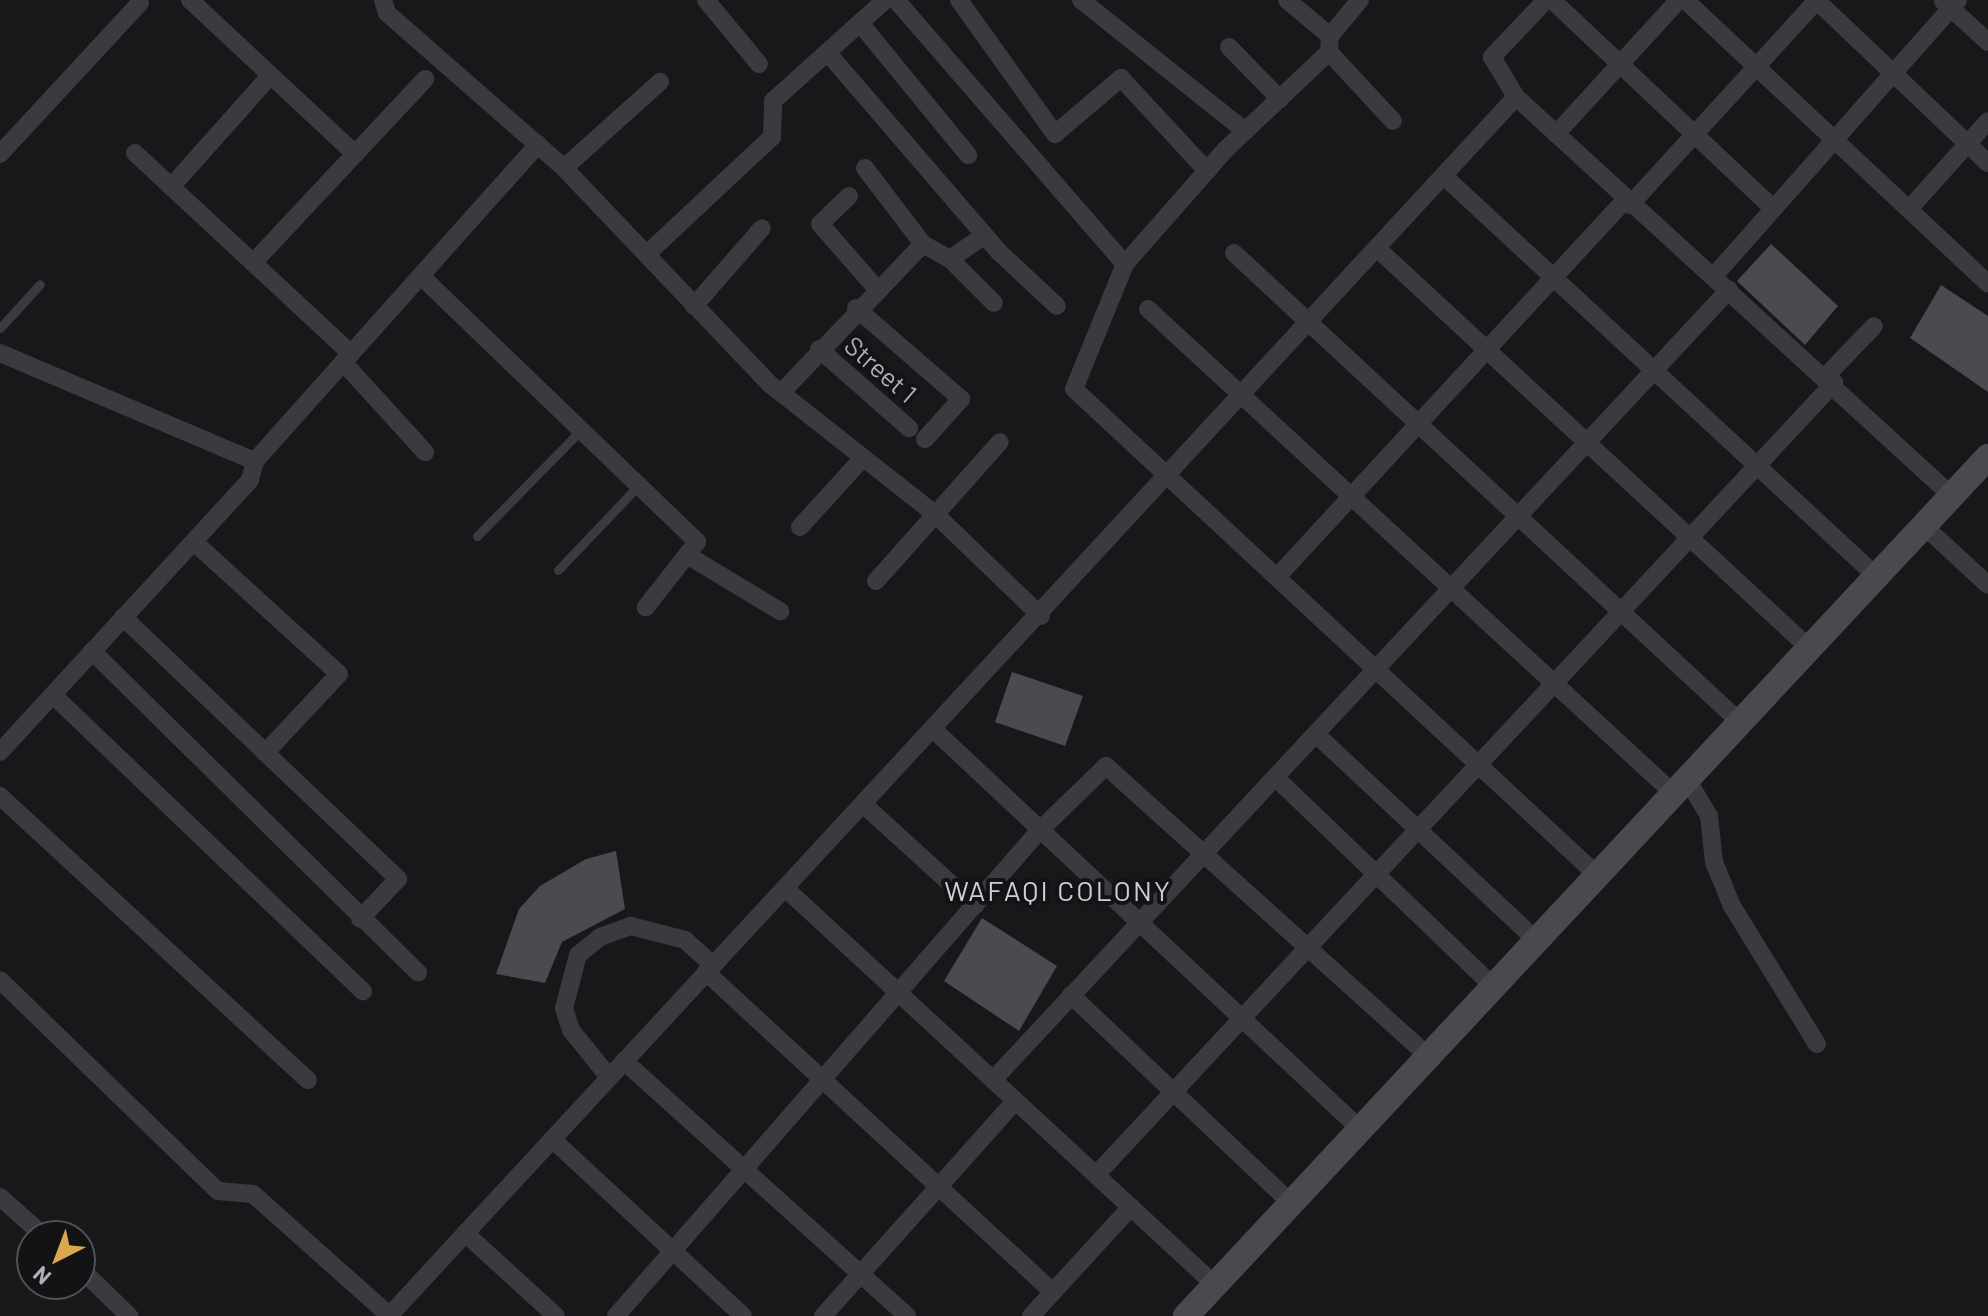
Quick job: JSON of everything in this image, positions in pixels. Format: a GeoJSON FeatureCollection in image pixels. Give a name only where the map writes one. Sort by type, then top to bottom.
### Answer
{"type":"FeatureCollection","features":[{"type":"Feature","properties":{"kind":"street"},"geometry":{"type":"LineString","coordinates":[[190,0],[355,154]]}},
{"type":"Feature","properties":{"kind":"street"},"geometry":{"type":"LineString","coordinates":[[383,0],[387,13],[564,168],[781,393],[861,460],[935,514],[1041,616]]}},
{"type":"Feature","properties":{"kind":"street"},"geometry":{"type":"LineString","coordinates":[[706,0],[759,64]]}},
{"type":"Feature","properties":{"kind":"street"},"geometry":{"type":"LineString","coordinates":[[648,253],[772,137],[773,101],[885,0]]}},
{"type":"Feature","properties":{"kind":"street"},"geometry":{"type":"LineString","coordinates":[[896,0],[1125,264]]}},
{"type":"Feature","properties":{"kind":"street"},"geometry":{"type":"LineString","coordinates":[[959,0],[1055,134],[1121,78],[1207,171]]}},
{"type":"Feature","properties":{"kind":"street"},"geometry":{"type":"LineString","coordinates":[[1081,0],[1245,131]]}},
{"type":"Feature","properties":{"kind":"street"},"geometry":{"type":"LineString","coordinates":[[1287,0],[1329,44],[1393,121]]}},
{"type":"Feature","properties":{"kind":"street"},"geometry":{"type":"LineString","coordinates":[[1360,0],[1329,44],[1280,99],[1207,171],[1125,264],[1074,389],[1172,476],[1598,876]]}},
{"type":"Feature","properties":{"kind":"street"},"geometry":{"type":"LineString","coordinates":[[1772,207],[1549,0],[1492,57],[1516,97],[1627,202],[1830,380],[1951,495]]}},
{"type":"Feature","properties":{"kind":"street"},"geometry":{"type":"LineString","coordinates":[[1556,134],[1679,0]]}},
{"type":"Feature","properties":{"kind":"street"},"geometry":{"type":"LineString","coordinates":[[1685,0],[1988,284]]}},
{"type":"Feature","properties":{"kind":"street"},"geometry":{"type":"LineString","coordinates":[[1277,577],[1553,277],[1694,135],[1816,0],[1988,163]]}},
{"type":"Feature","properties":{"kind":"street"},"geometry":{"type":"LineString","coordinates":[[0,154],[140,3]]}},
{"type":"Feature","properties":{"kind":"street"},"geometry":{"type":"LineString","coordinates":[[1714,276],[1950,3],[1988,42]]}},
{"type":"Feature","properties":{"kind":"street"},"geometry":{"type":"LineString","coordinates":[[860,23],[968,155]]}},
{"type":"Feature","properties":{"kind":"street"},"geometry":{"type":"LineString","coordinates":[[1229,47],[1280,99]]}},
{"type":"Feature","properties":{"kind":"street"},"geometry":{"type":"LineString","coordinates":[[827,52],[985,235],[1057,306]]}},
{"type":"Feature","properties":{"kind":"street"},"geometry":{"type":"LineString","coordinates":[[171,187],[270,76]]}},
{"type":"Feature","properties":{"kind":"street"},"geometry":{"type":"LineString","coordinates":[[253,263],[425,79]]}},
{"type":"Feature","properties":{"kind":"street"},"geometry":{"type":"LineString","coordinates":[[564,168],[660,82]]}},
{"type":"Feature","properties":{"kind":"street"},"geometry":{"type":"LineString","coordinates":[[0,980],[218,1191],[253,1194],[389,1316],[710,968],[1381,252],[1516,97]]}},
{"type":"Feature","properties":{"kind":"street"},"geometry":{"type":"LineString","coordinates":[[1909,209],[1988,121]]}},
{"type":"Feature","properties":{"kind":"street"},"geometry":{"type":"LineString","coordinates":[[0,752],[250,480],[255,461],[538,144]]}},
{"type":"Feature","properties":{"kind":"street"},"geometry":{"type":"LineString","coordinates":[[135,153],[253,263],[347,358],[425,452]]}},
{"type":"Feature","properties":{"kind":"street"},"geometry":{"type":"LineString","coordinates":[[865,168],[923,244],[950,259],[994,303]]}},
{"type":"Feature","properties":{"kind":"street"},"geometry":{"type":"LineString","coordinates":[[1446,178],[1875,575]]}},
{"type":"Feature","properties":{"kind":"street"},"geometry":{"type":"LineString","coordinates":[[849,196],[820,224],[876,288]]}},
{"type":"Feature","properties":{"kind":"street"},"geometry":{"type":"LineString","coordinates":[[694,306],[762,228]]}},
{"type":"Feature","properties":{"kind":"street"},"geometry":{"type":"LineString","coordinates":[[950,259],[985,235]]}},
{"type":"Feature","properties":{"kind":"street"},"geometry":{"type":"LineString","coordinates":[[781,393],[856,308],[923,244]]}},
{"type":"Feature","properties":{"kind":"street"},"geometry":{"type":"LineString","coordinates":[[1381,252],[1808,647]]}},
{"type":"Feature","properties":{"kind":"street"},"geometry":{"type":"LineString","coordinates":[[1234,253],[1310,328],[1740,722]]}},
{"type":"Feature","properties":{"kind":"street"},"geometry":{"type":"LineString","coordinates":[[421,276],[578,433],[697,542],[646,607]]}},
{"type":"Feature","properties":{"kind":"street"},"geometry":{"type":"LineString","coordinates":[[993,1080],[1318,736],[1729,290]]}},
{"type":"Feature","properties":{"kind":"street"},"geometry":{"type":"LineString","coordinates":[[856,308],[961,399],[925,439]]}},
{"type":"Feature","properties":{"kind":"street"},"geometry":{"type":"LineString","coordinates":[[1148,309],[1555,685],[1680,786],[1709,816],[1714,862],[1732,906],[1817,1044]]}},
{"type":"Feature","properties":{"kind":"street"},"geometry":{"type":"LineString","coordinates":[[1096,1175],[1481,767],[1757,465],[1874,326]]}},
{"type":"Feature","properties":{"kind":"street","name":"Street 1"},"geometry":{"type":"LineString","coordinates":[[819,349],[909,428]]}},
{"type":"Feature","properties":{"kind":"street"},"geometry":{"type":"LineString","coordinates":[[0,353],[255,461]]}},
{"type":"Feature","properties":{"kind":"street"},"geometry":{"type":"LineString","coordinates":[[876,581],[1000,442]]}},
{"type":"Feature","properties":{"kind":"street"},"geometry":{"type":"LineString","coordinates":[[1186,1316],[1988,457]]}},
{"type":"Feature","properties":{"kind":"street"},"geometry":{"type":"LineString","coordinates":[[800,527],[861,460]]}},
{"type":"Feature","properties":{"kind":"street"},"geometry":{"type":"LineString","coordinates":[[1923,525],[1988,585]]}},
{"type":"Feature","properties":{"kind":"street"},"geometry":{"type":"LineString","coordinates":[[194,542],[339,674],[265,753]]}},
{"type":"Feature","properties":{"kind":"street"},"geometry":{"type":"LineString","coordinates":[[687,555],[780,611]]}},
{"type":"Feature","properties":{"kind":"street"},"geometry":{"type":"LineString","coordinates":[[123,617],[398,879],[360,919]]}},
{"type":"Feature","properties":{"kind":"street"},"geometry":{"type":"LineString","coordinates":[[92,651],[418,973]]}},
{"type":"Feature","properties":{"kind":"street"},"geometry":{"type":"LineString","coordinates":[[53,695],[363,991]]}},
{"type":"Feature","properties":{"kind":"street"},"geometry":{"type":"LineString","coordinates":[[933,729],[1360,1129]]}},
{"type":"Feature","properties":{"kind":"street"},"geometry":{"type":"LineString","coordinates":[[1318,736],[1537,941]]}},
{"type":"Feature","properties":{"kind":"street"},"geometry":{"type":"LineString","coordinates":[[616,1316],[1040,830],[1106,766],[1209,851],[1428,1056]]}},
{"type":"Feature","properties":{"kind":"street"},"geometry":{"type":"LineString","coordinates":[[1277,779],[1494,987]]}},
{"type":"Feature","properties":{"kind":"street"},"geometry":{"type":"LineString","coordinates":[[0,796],[308,1080]]}},
{"type":"Feature","properties":{"kind":"street"},"geometry":{"type":"LineString","coordinates":[[863,804],[975,906]]}},
{"type":"Feature","properties":{"kind":"street"},"geometry":{"type":"LineString","coordinates":[[785,888],[1215,1285]]}},
{"type":"Feature","properties":{"kind":"street"},"geometry":{"type":"LineString","coordinates":[[609,1077],[571,1030],[564,1008],[578,955],[600,937],[631,926],[685,940],[710,968],[1053,1292]]}},
{"type":"Feature","properties":{"kind":"street"},"geometry":{"type":"LineString","coordinates":[[1071,995],[1292,1204]]}},
{"type":"Feature","properties":{"kind":"street"},"geometry":{"type":"LineString","coordinates":[[624,1061],[742,1171],[907,1316]]}},
{"type":"Feature","properties":{"kind":"street"},"geometry":{"type":"LineString","coordinates":[[823,1316],[1015,1101]]}},
{"type":"Feature","properties":{"kind":"street"},"geometry":{"type":"LineString","coordinates":[[552,1139],[743,1316]]}},
{"type":"Feature","properties":{"kind":"street"},"geometry":{"type":"LineString","coordinates":[[0,1197],[26,1220]]}},
{"type":"Feature","properties":{"kind":"street"},"geometry":{"type":"LineString","coordinates":[[1031,1316],[1131,1207]]}},
{"type":"Feature","properties":{"kind":"street"},"geometry":{"type":"LineString","coordinates":[[465,1233],[556,1316]]}},
{"type":"Feature","properties":{"kind":"street"},"geometry":{"type":"LineString","coordinates":[[96,1284],[129,1316]]}},
{"type":"Feature","properties":{"kind":"lane"},"geometry":{"type":"LineString","coordinates":[[0,328],[40,284]]}},
{"type":"Feature","properties":{"kind":"lane"},"geometry":{"type":"LineString","coordinates":[[477,536],[578,433]]}},
{"type":"Feature","properties":{"kind":"lane"},"geometry":{"type":"LineString","coordinates":[[558,570],[637,487]]}},
{"type":"Feature","properties":{"kind":"building"},"geometry":{"type":"Polygon","coordinates":[[[1771,244],[1838,306],[1805,345],[1737,281],[1771,244]]]}},
{"type":"Feature","properties":{"kind":"building"},"geometry":{"type":"Polygon","coordinates":[[[1941,285],[1988,316],[1988,392],[1910,338],[1941,285]]]}},
{"type":"Feature","properties":{"kind":"building"},"geometry":{"type":"Polygon","coordinates":[[[1012,672],[1083,696],[1065,746],[995,722],[1012,672]]]}},
{"type":"Feature","properties":{"kind":"building"},"geometry":{"type":"Polygon","coordinates":[[[616,851],[625,909],[562,942],[545,983],[496,974],[519,909],[540,886],[586,859],[616,851]]]}},
{"type":"Feature","properties":{"kind":"building"},"geometry":{"type":"Polygon","coordinates":[[[982,918],[1057,966],[1019,1031],[944,981],[982,918]]]}},
{"type":"Feature","properties":{"kind":"district","name":"WAFAQI COLONY"},"geometry":{"type":"Point","coordinates":[1058,890]}}]}
